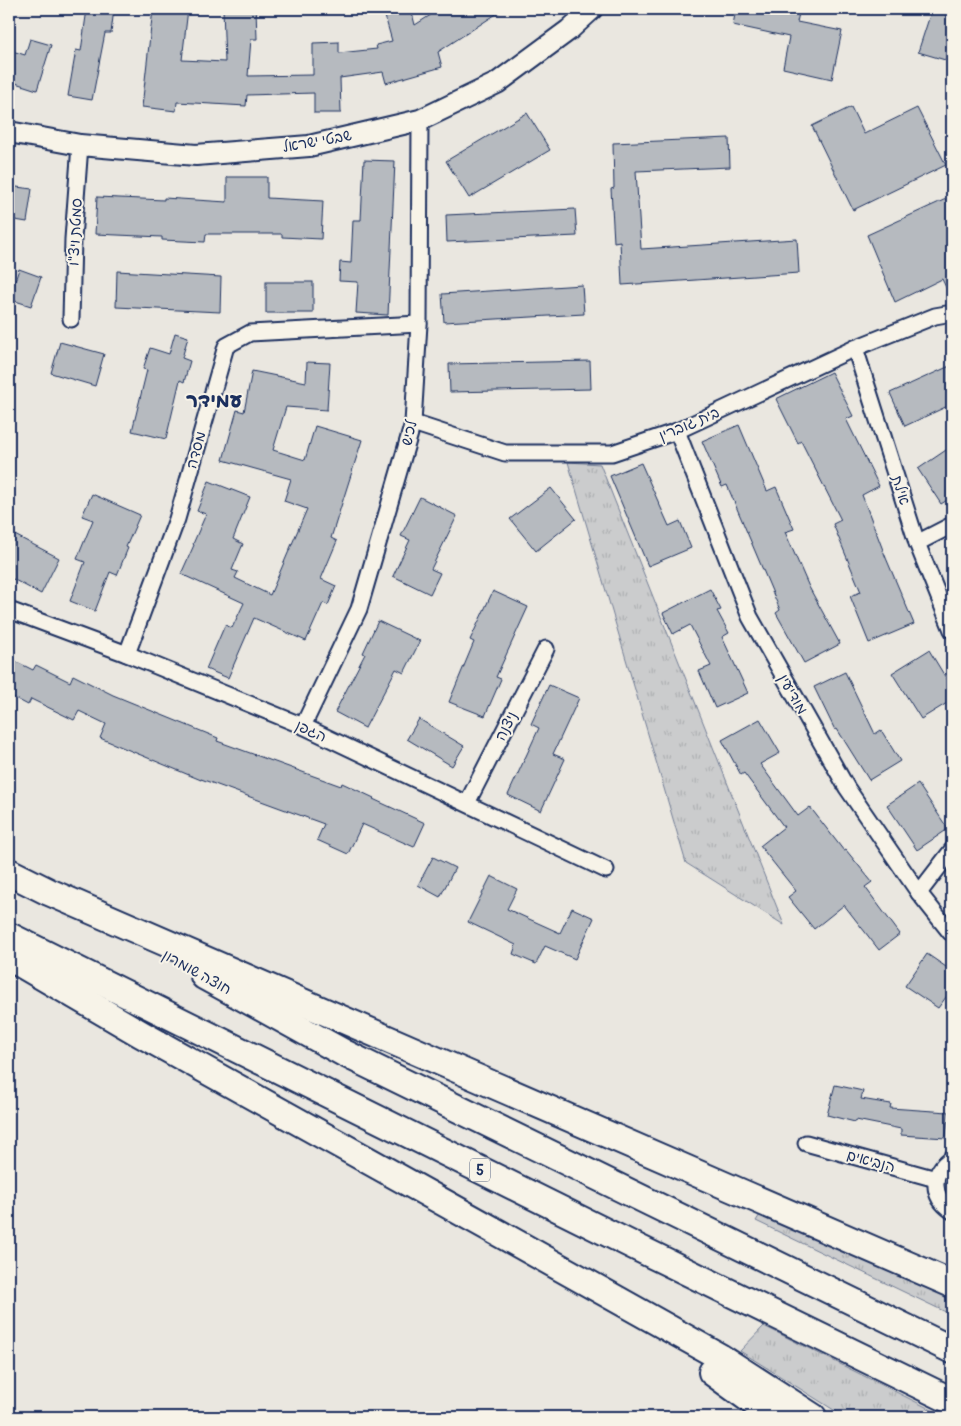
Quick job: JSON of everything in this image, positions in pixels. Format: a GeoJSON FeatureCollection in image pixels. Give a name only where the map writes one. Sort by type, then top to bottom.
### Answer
{"type":"FeatureCollection","features":[{"type":"Feature","properties":{"kind":"highway"},"geometry":{"type":"LineString","coordinates":[[9,872],[50,892],[952,1284]]}},
{"type":"Feature","properties":{"kind":"highway","name":"חוצה שומרון"},"geometry":{"type":"LineString","coordinates":[[50,892],[344,1052],[952,1350]]}},
{"type":"Feature","properties":{"kind":"highway","name":"5"},"geometry":{"type":"LineString","coordinates":[[9,936],[621,1240],[952,1401]]}},
{"type":"Feature","properties":{"kind":"highway"},"geometry":{"type":"LineString","coordinates":[[9,957],[141,1034],[720,1357],[813,1417]]}},
{"type":"Feature","properties":{"kind":"highway"},"geometry":{"type":"LineString","coordinates":[[511,1240],[665,1339],[774,1417]]}},
{"type":"Feature","properties":{"kind":"street","name":"שבטי ישראל"},"geometry":{"type":"LineString","coordinates":[[9,132],[80,145],[196,154],[309,146],[420,120],[497,83],[569,30],[592,9]]}},
{"type":"Feature","properties":{"kind":"street","name":"לכיש"},"geometry":{"type":"LineString","coordinates":[[303,726],[359,609],[413,423],[419,324],[420,120]]}},
{"type":"Feature","properties":{"kind":"street","name":"סמטת ויצ\"ו"},"geometry":{"type":"LineString","coordinates":[[72,319],[74,239],[80,145]]}},
{"type":"Feature","properties":{"kind":"street","name":"בית גוברין"},"geometry":{"type":"LineString","coordinates":[[413,423],[505,453],[612,453],[677,432],[855,348],[935,316],[952,312]]}},
{"type":"Feature","properties":{"kind":"street","name":"מסדה"},"geometry":{"type":"LineString","coordinates":[[127,654],[177,519],[226,346],[250,333],[419,324]]}},
{"type":"Feature","properties":{"kind":"street","name":"אילת"},"geometry":{"type":"LineString","coordinates":[[855,348],[918,543],[952,630]]}},
{"type":"Feature","properties":{"kind":"street","name":"מודיעין"},"geometry":{"type":"LineString","coordinates":[[677,432],[750,617],[847,788],[920,893],[952,933]]}},
{"type":"Feature","properties":{"kind":"street"},"geometry":{"type":"LineString","coordinates":[[918,543],[952,525]]}},
{"type":"Feature","properties":{"kind":"street","name":"הגפן"},"geometry":{"type":"LineString","coordinates":[[9,610],[127,654],[303,726],[606,870]]}},
{"type":"Feature","properties":{"kind":"street","name":"ניצנה"},"geometry":{"type":"LineString","coordinates":[[467,804],[546,649]]}},
{"type":"Feature","properties":{"kind":"street"},"geometry":{"type":"LineString","coordinates":[[920,893],[952,850]]}},
{"type":"Feature","properties":{"kind":"street","name":"הנביאים"},"geometry":{"type":"LineString","coordinates":[[806,1143],[936,1179]]}},
{"type":"Feature","properties":{"kind":"street"},"geometry":{"type":"LineString","coordinates":[[952,1158],[946,1162],[936,1179],[939,1199],[945,1207],[952,1211]]}},
{"type":"Feature","properties":{"kind":"green space"},"geometry":{"type":"Polygon","coordinates":[[[568,462],[600,464],[784,925],[686,863],[568,462]]]}},
{"type":"Feature","properties":{"kind":"green space"},"geometry":{"type":"Polygon","coordinates":[[[763,1210],[952,1295],[952,1315],[756,1221],[763,1210]]]}},
{"type":"Feature","properties":{"kind":"green space"},"geometry":{"type":"Polygon","coordinates":[[[764,1326],[946,1417],[845,1417],[740,1351],[764,1326]]]}},
{"type":"Feature","properties":{"kind":"building"},"geometry":{"type":"Polygon","coordinates":[[[87,9],[114,9],[111,33],[105,33],[92,100],[68,96],[76,50],[81,51],[87,9]]]}},
{"type":"Feature","properties":{"kind":"building"},"geometry":{"type":"Polygon","coordinates":[[[153,9],[188,9],[182,60],[225,62],[223,9],[256,9],[257,39],[251,39],[248,76],[313,75],[313,43],[339,42],[339,53],[377,49],[376,45],[392,41],[383,9],[411,9],[415,25],[440,9],[504,9],[438,52],[442,67],[386,83],[383,72],[340,78],[341,113],[314,113],[314,93],[247,95],[246,106],[177,102],[176,111],[142,107],[153,9]]]}},
{"type":"Feature","properties":{"kind":"building"},"geometry":{"type":"Polygon","coordinates":[[[736,9],[800,9],[797,22],[842,31],[832,79],[783,68],[789,37],[733,25],[736,9]]]}},
{"type":"Feature","properties":{"kind":"building"},"geometry":{"type":"Polygon","coordinates":[[[932,9],[952,9],[952,62],[918,52],[932,9]]]}},
{"type":"Feature","properties":{"kind":"building"},"geometry":{"type":"Polygon","coordinates":[[[30,39],[51,45],[37,90],[9,81],[9,50],[25,55],[30,39]]]}},
{"type":"Feature","properties":{"kind":"building"},"geometry":{"type":"Polygon","coordinates":[[[851,107],[864,134],[917,108],[946,165],[853,210],[812,126],[851,107]]]}},
{"type":"Feature","properties":{"kind":"building"},"geometry":{"type":"Polygon","coordinates":[[[527,113],[550,150],[469,198],[446,161],[527,113]]]}},
{"type":"Feature","properties":{"kind":"building"},"geometry":{"type":"Polygon","coordinates":[[[729,138],[730,167],[636,171],[641,249],[797,239],[799,273],[622,285],[620,241],[614,242],[611,189],[614,188],[613,143],[729,138]]]}},
{"type":"Feature","properties":{"kind":"building"},"geometry":{"type":"Polygon","coordinates":[[[364,160],[395,161],[388,315],[356,313],[358,282],[339,281],[340,262],[351,263],[353,220],[361,220],[364,160]]]}},
{"type":"Feature","properties":{"kind":"building"},"geometry":{"type":"Polygon","coordinates":[[[227,177],[267,177],[267,198],[323,201],[321,239],[282,237],[282,234],[206,234],[205,242],[162,240],[162,237],[95,234],[97,197],[164,200],[164,198],[227,202],[227,177]]]}},
{"type":"Feature","properties":{"kind":"building"},"geometry":{"type":"Polygon","coordinates":[[[9,186],[32,189],[27,222],[9,219],[9,186]]]}},
{"type":"Feature","properties":{"kind":"building"},"geometry":{"type":"Polygon","coordinates":[[[946,199],[952,209],[952,300],[942,279],[895,302],[867,235],[946,199]]]}},
{"type":"Feature","properties":{"kind":"building"},"geometry":{"type":"Polygon","coordinates":[[[575,209],[577,236],[447,242],[446,215],[575,209]]]}},
{"type":"Feature","properties":{"kind":"building"},"geometry":{"type":"Polygon","coordinates":[[[19,269],[41,277],[31,306],[9,299],[19,269]]]}},
{"type":"Feature","properties":{"kind":"building"},"geometry":{"type":"Polygon","coordinates":[[[117,271],[221,277],[220,312],[116,307],[117,271]]]}},
{"type":"Feature","properties":{"kind":"building"},"geometry":{"type":"Polygon","coordinates":[[[266,282],[313,282],[313,313],[266,313],[266,282]]]}},
{"type":"Feature","properties":{"kind":"building"},"geometry":{"type":"Polygon","coordinates":[[[582,285],[584,314],[444,322],[442,294],[582,285]]]}},
{"type":"Feature","properties":{"kind":"building"},"geometry":{"type":"Polygon","coordinates":[[[175,333],[188,337],[182,358],[190,361],[184,382],[180,380],[166,439],[132,431],[147,370],[143,369],[150,348],[169,354],[175,333]]]}},
{"type":"Feature","properties":{"kind":"building"},"geometry":{"type":"Polygon","coordinates":[[[60,342],[104,354],[95,386],[51,373],[60,342]]]}},
{"type":"Feature","properties":{"kind":"building"},"geometry":{"type":"Polygon","coordinates":[[[590,361],[591,389],[450,392],[449,364],[590,361]]]}},
{"type":"Feature","properties":{"kind":"building"},"geometry":{"type":"Polygon","coordinates":[[[307,362],[330,363],[327,410],[286,407],[273,450],[305,460],[315,426],[362,440],[331,538],[337,541],[321,579],[336,586],[328,605],[323,603],[306,641],[254,618],[228,678],[206,669],[225,625],[232,628],[244,603],[181,574],[206,514],[197,511],[209,481],[250,497],[233,539],[243,544],[232,570],[238,572],[235,578],[270,595],[307,509],[284,501],[291,479],[223,460],[237,410],[244,412],[252,371],[306,382],[307,362]]]}},
{"type":"Feature","properties":{"kind":"building"},"geometry":{"type":"Polygon","coordinates":[[[952,365],[952,404],[905,426],[890,393],[952,365]]]}},
{"type":"Feature","properties":{"kind":"building"},"geometry":{"type":"Polygon","coordinates":[[[831,372],[853,416],[846,419],[879,486],[862,495],[914,624],[869,643],[850,596],[861,592],[833,524],[841,520],[801,441],[798,443],[776,399],[831,372]]]}},
{"type":"Feature","properties":{"kind":"building"},"geometry":{"type":"Polygon","coordinates":[[[739,425],[767,491],[776,487],[794,529],[785,532],[809,587],[840,644],[804,663],[776,613],[780,610],[727,485],[722,487],[702,441],[739,425]]]}},
{"type":"Feature","properties":{"kind":"building"},"geometry":{"type":"Polygon","coordinates":[[[952,446],[952,497],[941,504],[918,469],[952,446]]]}},
{"type":"Feature","properties":{"kind":"building"},"geometry":{"type":"Polygon","coordinates":[[[641,463],[669,526],[680,521],[691,548],[648,566],[610,476],[641,463]]]}},
{"type":"Feature","properties":{"kind":"building"},"geometry":{"type":"Polygon","coordinates":[[[551,488],[576,519],[536,551],[510,519],[551,488]]]}},
{"type":"Feature","properties":{"kind":"building"},"geometry":{"type":"Polygon","coordinates":[[[92,494],[140,515],[126,547],[128,548],[117,575],[110,572],[95,611],[70,601],[85,562],[77,559],[93,520],[82,516],[92,494]]]}},
{"type":"Feature","properties":{"kind":"building"},"geometry":{"type":"Polygon","coordinates":[[[420,497],[457,516],[431,569],[440,573],[430,594],[393,576],[410,540],[401,536],[420,497]]]}},
{"type":"Feature","properties":{"kind":"building"},"geometry":{"type":"Polygon","coordinates":[[[9,532],[59,558],[41,594],[9,577],[9,532]]]}},
{"type":"Feature","properties":{"kind":"building"},"geometry":{"type":"Polygon","coordinates":[[[710,589],[721,610],[717,611],[729,633],[722,637],[748,693],[715,708],[699,671],[711,666],[690,625],[673,634],[663,613],[710,589]]]}},
{"type":"Feature","properties":{"kind":"building"},"geometry":{"type":"Polygon","coordinates":[[[493,591],[528,607],[496,677],[501,679],[485,716],[449,702],[474,642],[470,640],[493,591]]]}},
{"type":"Feature","properties":{"kind":"building"},"geometry":{"type":"Polygon","coordinates":[[[378,621],[420,641],[404,673],[396,669],[365,728],[335,712],[365,654],[363,653],[378,621]]]}},
{"type":"Feature","properties":{"kind":"building"},"geometry":{"type":"Polygon","coordinates":[[[929,650],[952,688],[952,700],[921,719],[892,673],[929,650]]]}},
{"type":"Feature","properties":{"kind":"building"},"geometry":{"type":"Polygon","coordinates":[[[9,658],[33,670],[36,665],[70,682],[73,675],[113,695],[218,738],[217,741],[341,786],[342,783],[425,823],[414,847],[362,824],[348,854],[317,840],[324,824],[201,780],[100,738],[106,724],[79,711],[74,720],[31,699],[28,705],[9,695],[9,658]]]}},
{"type":"Feature","properties":{"kind":"building"},"geometry":{"type":"Polygon","coordinates":[[[845,672],[875,734],[881,730],[900,761],[869,780],[837,729],[835,730],[814,687],[845,672]]]}},
{"type":"Feature","properties":{"kind":"building"},"geometry":{"type":"Polygon","coordinates":[[[549,685],[579,698],[553,754],[565,759],[541,811],[508,795],[539,728],[531,724],[549,685]]]}},
{"type":"Feature","properties":{"kind":"building"},"geometry":{"type":"Polygon","coordinates":[[[419,719],[464,746],[452,766],[407,739],[419,719]]]}},
{"type":"Feature","properties":{"kind":"building"},"geometry":{"type":"Polygon","coordinates":[[[760,719],[780,753],[760,764],[798,816],[810,807],[844,851],[846,850],[872,882],[865,887],[900,934],[879,950],[844,905],[814,929],[788,897],[796,891],[760,846],[784,827],[744,773],[741,775],[722,740],[760,719]]]}},
{"type":"Feature","properties":{"kind":"building"},"geometry":{"type":"Polygon","coordinates":[[[918,784],[948,829],[917,850],[887,805],[918,784]]]}},
{"type":"Feature","properties":{"kind":"building"},"geometry":{"type":"Polygon","coordinates":[[[433,857],[455,868],[440,897],[418,885],[433,857]]]}},
{"type":"Feature","properties":{"kind":"building"},"geometry":{"type":"Polygon","coordinates":[[[491,876],[517,889],[507,909],[560,933],[572,908],[594,918],[575,959],[545,946],[536,964],[513,954],[516,945],[468,922],[491,876]]]}},
{"type":"Feature","properties":{"kind":"building"},"geometry":{"type":"Polygon","coordinates":[[[927,954],[952,971],[952,989],[938,1008],[905,986],[927,954]]]}},
{"type":"Feature","properties":{"kind":"building"},"geometry":{"type":"Polygon","coordinates":[[[835,1085],[863,1091],[861,1099],[891,1104],[890,1108],[948,1112],[946,1138],[901,1135],[901,1129],[856,1120],[855,1122],[827,1115],[835,1085]]]}},
{"type":"Feature","properties":{"kind":"district","name":"עמידר"},"geometry":{"type":"Point","coordinates":[214,400]}}]}
